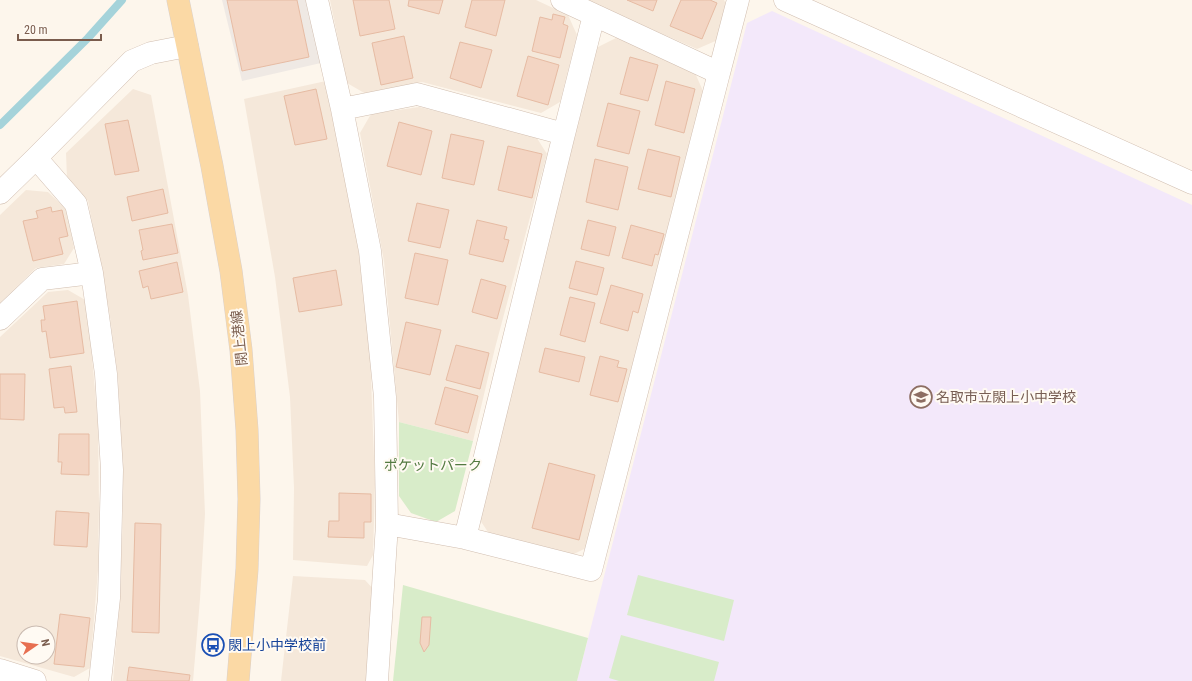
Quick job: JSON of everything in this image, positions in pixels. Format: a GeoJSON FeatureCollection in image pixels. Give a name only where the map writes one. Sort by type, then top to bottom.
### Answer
{"type":"FeatureCollection","features":[{"type":"Feature","properties":{"kind":"main road","name":"閖上港線"},"geometry":{"type":"LineString","coordinates":[[178,0],[231,271],[242,357],[247,430],[249,499],[247,569],[238,681]]}},
{"type":"Feature","properties":{"kind":"street"},"geometry":{"type":"LineString","coordinates":[[317,0],[342,109],[370,251],[385,397],[387,524],[377,681]]}},
{"type":"Feature","properties":{"kind":"street"},"geometry":{"type":"LineString","coordinates":[[562,0],[719,73]]}},
{"type":"Feature","properties":{"kind":"street"},"geometry":{"type":"LineString","coordinates":[[387,524],[465,538],[591,570],[738,0]]}},
{"type":"Feature","properties":{"kind":"street"},"geometry":{"type":"LineString","coordinates":[[785,0],[1192,183]]}},
{"type":"Feature","properties":{"kind":"street"},"geometry":{"type":"LineString","coordinates":[[465,538],[594,15]]}},
{"type":"Feature","properties":{"kind":"street"},"geometry":{"type":"LineString","coordinates":[[0,193],[132,61],[151,53],[187,46]]}},
{"type":"Feature","properties":{"kind":"street"},"geometry":{"type":"LineString","coordinates":[[342,109],[417,94],[564,134]]}},
{"type":"Feature","properties":{"kind":"street"},"geometry":{"type":"LineString","coordinates":[[36,158],[76,204],[92,273],[106,374],[112,470],[109,598],[100,681]]}},
{"type":"Feature","properties":{"kind":"street"},"geometry":{"type":"LineString","coordinates":[[0,319],[42,279],[92,273]]}},
{"type":"Feature","properties":{"kind":"street"},"geometry":{"type":"LineString","coordinates":[[0,670],[35,681]]}},
{"type":"Feature","properties":{"kind":"shaded area"},"geometry":{"type":"Polygon","coordinates":[[[222,0],[307,0],[321,63],[242,81],[222,0]]]}},
{"type":"Feature","properties":{"kind":"shaded area"},"geometry":{"type":"Polygon","coordinates":[[[330,0],[536,0],[568,15],[577,35],[560,102],[541,113],[422,82],[366,94],[347,83],[330,0]]]}},
{"type":"Feature","properties":{"kind":"shaded area"},"geometry":{"type":"Polygon","coordinates":[[[584,0],[724,0],[727,6],[720,39],[697,49],[584,0]]]}},
{"type":"Feature","properties":{"kind":"shaded area","name":"名取市立閖上小中学校"},"geometry":{"type":"Polygon","coordinates":[[[772,11],[1192,205],[1192,681],[577,681],[747,23],[772,11]]]}},
{"type":"Feature","properties":{"kind":"shaded area"},"geometry":{"type":"Polygon","coordinates":[[[618,37],[695,73],[703,91],[630,374],[588,547],[568,557],[490,535],[478,517],[594,49],[618,37]]]}},
{"type":"Feature","properties":{"kind":"shaded area"},"geometry":{"type":"Polygon","coordinates":[[[326,81],[358,246],[370,351],[375,485],[373,555],[367,566],[293,560],[294,488],[290,397],[275,277],[244,99],[326,81]]]}},
{"type":"Feature","properties":{"kind":"shaded area"},"geometry":{"type":"Polygon","coordinates":[[[133,89],[151,95],[188,295],[200,391],[205,514],[193,681],[113,681],[119,610],[123,513],[118,377],[109,310],[88,201],[67,178],[66,153],[133,89]]]}},
{"type":"Feature","properties":{"kind":"shaded area"},"geometry":{"type":"Polygon","coordinates":[[[419,107],[535,135],[547,154],[495,348],[473,441],[399,422],[384,261],[360,133],[371,114],[419,107]]]}},
{"type":"Feature","properties":{"kind":"shaded area"},"geometry":{"type":"Polygon","coordinates":[[[26,190],[48,192],[66,209],[74,248],[64,264],[36,268],[0,303],[0,215],[26,190]]]}},
{"type":"Feature","properties":{"kind":"shaded area"},"geometry":{"type":"Polygon","coordinates":[[[68,290],[87,301],[98,425],[98,570],[90,668],[74,677],[32,665],[56,665],[56,625],[16,625],[16,661],[0,656],[0,337],[48,292],[68,290]]]}},
{"type":"Feature","properties":{"kind":"shaded area"},"geometry":{"type":"Polygon","coordinates":[[[293,576],[365,580],[375,591],[366,681],[281,681],[293,576]]]}},
{"type":"Feature","properties":{"kind":"green space","name":"ポケットパーク"},"geometry":{"type":"Polygon","coordinates":[[[399,422],[473,441],[455,511],[436,522],[411,513],[399,496],[399,422]]]}},
{"type":"Feature","properties":{"kind":"green space"},"geometry":{"type":"Polygon","coordinates":[[[638,575],[734,600],[724,641],[627,615],[638,575]]]}},
{"type":"Feature","properties":{"kind":"green space"},"geometry":{"type":"Polygon","coordinates":[[[403,585],[588,638],[577,681],[393,681],[403,585]]]}},
{"type":"Feature","properties":{"kind":"green space"},"geometry":{"type":"Polygon","coordinates":[[[621,635],[719,662],[714,681],[619,681],[609,678],[621,635]]]}},
{"type":"Feature","properties":{"kind":"building"},"geometry":{"type":"Polygon","coordinates":[[[227,0],[297,0],[309,57],[242,71],[227,0]]]}},
{"type":"Feature","properties":{"kind":"building"},"geometry":{"type":"Polygon","coordinates":[[[353,0],[389,0],[395,29],[360,36],[353,0]]]}},
{"type":"Feature","properties":{"kind":"building"},"geometry":{"type":"Polygon","coordinates":[[[409,0],[443,0],[439,14],[408,6],[409,0]]]}},
{"type":"Feature","properties":{"kind":"building"},"geometry":{"type":"Polygon","coordinates":[[[472,0],[505,0],[496,36],[465,27],[472,0]]]}},
{"type":"Feature","properties":{"kind":"building"},"geometry":{"type":"Polygon","coordinates":[[[627,0],[657,0],[653,11],[627,0]]]}},
{"type":"Feature","properties":{"kind":"building"},"geometry":{"type":"Polygon","coordinates":[[[681,0],[710,0],[717,3],[702,39],[670,26],[681,0]]]}},
{"type":"Feature","properties":{"kind":"building"},"geometry":{"type":"Polygon","coordinates":[[[553,14],[565,17],[563,24],[568,26],[560,58],[532,51],[540,17],[552,20],[553,14]]]}},
{"type":"Feature","properties":{"kind":"building"},"geometry":{"type":"Polygon","coordinates":[[[404,36],[413,78],[381,85],[372,43],[404,36]]]}},
{"type":"Feature","properties":{"kind":"building"},"geometry":{"type":"Polygon","coordinates":[[[460,42],[492,50],[481,88],[450,78],[460,42]]]}},
{"type":"Feature","properties":{"kind":"building"},"geometry":{"type":"Polygon","coordinates":[[[528,56],[559,65],[548,105],[517,96],[528,56]]]}},
{"type":"Feature","properties":{"kind":"building"},"geometry":{"type":"Polygon","coordinates":[[[630,57],[658,65],[648,101],[620,94],[630,57]]]}},
{"type":"Feature","properties":{"kind":"building"},"geometry":{"type":"Polygon","coordinates":[[[666,81],[695,89],[684,133],[655,125],[666,81]]]}},
{"type":"Feature","properties":{"kind":"building"},"geometry":{"type":"Polygon","coordinates":[[[316,89],[327,139],[295,145],[284,96],[316,89]]]}},
{"type":"Feature","properties":{"kind":"building"},"geometry":{"type":"Polygon","coordinates":[[[608,103],[640,111],[629,154],[597,146],[608,103]]]}},
{"type":"Feature","properties":{"kind":"building"},"geometry":{"type":"Polygon","coordinates":[[[128,120],[139,171],[115,175],[105,124],[128,120]]]}},
{"type":"Feature","properties":{"kind":"building"},"geometry":{"type":"Polygon","coordinates":[[[399,122],[432,131],[421,175],[387,166],[399,122]]]}},
{"type":"Feature","properties":{"kind":"building"},"geometry":{"type":"Polygon","coordinates":[[[451,134],[484,141],[474,185],[442,178],[451,134]]]}},
{"type":"Feature","properties":{"kind":"building"},"geometry":{"type":"Polygon","coordinates":[[[508,146],[542,154],[532,198],[498,190],[508,146]]]}},
{"type":"Feature","properties":{"kind":"building"},"geometry":{"type":"Polygon","coordinates":[[[648,149],[680,157],[671,197],[638,189],[648,149]]]}},
{"type":"Feature","properties":{"kind":"building"},"geometry":{"type":"Polygon","coordinates":[[[595,159],[628,167],[618,210],[586,202],[595,159]]]}},
{"type":"Feature","properties":{"kind":"building"},"geometry":{"type":"Polygon","coordinates":[[[163,189],[168,213],[132,221],[127,197],[163,189]]]}},
{"type":"Feature","properties":{"kind":"building"},"geometry":{"type":"Polygon","coordinates":[[[417,203],[449,210],[440,248],[408,241],[417,203]]]}},
{"type":"Feature","properties":{"kind":"building"},"geometry":{"type":"Polygon","coordinates":[[[51,207],[52,212],[62,210],[68,236],[59,238],[63,254],[33,261],[23,221],[38,218],[36,211],[51,207]]]}},
{"type":"Feature","properties":{"kind":"building"},"geometry":{"type":"Polygon","coordinates":[[[477,220],[507,227],[504,239],[509,240],[503,262],[469,254],[477,220]]]}},
{"type":"Feature","properties":{"kind":"building"},"geometry":{"type":"Polygon","coordinates":[[[588,220],[616,227],[609,256],[581,249],[588,220]]]}},
{"type":"Feature","properties":{"kind":"building"},"geometry":{"type":"Polygon","coordinates":[[[172,224],[178,253],[143,260],[141,251],[143,250],[139,230],[172,224]]]}},
{"type":"Feature","properties":{"kind":"building"},"geometry":{"type":"Polygon","coordinates":[[[631,225],[664,234],[658,255],[655,254],[652,266],[622,258],[631,225]]]}},
{"type":"Feature","properties":{"kind":"building"},"geometry":{"type":"Polygon","coordinates":[[[415,253],[448,260],[438,305],[405,298],[415,253]]]}},
{"type":"Feature","properties":{"kind":"building"},"geometry":{"type":"Polygon","coordinates":[[[576,261],[604,268],[597,295],[569,288],[576,261]]]}},
{"type":"Feature","properties":{"kind":"building"},"geometry":{"type":"Polygon","coordinates":[[[177,262],[183,292],[151,299],[148,286],[143,288],[139,271],[177,262]]]}},
{"type":"Feature","properties":{"kind":"building"},"geometry":{"type":"Polygon","coordinates":[[[336,270],[342,305],[299,312],[293,278],[336,270]]]}},
{"type":"Feature","properties":{"kind":"building"},"geometry":{"type":"Polygon","coordinates":[[[481,279],[506,286],[497,319],[472,312],[481,279]]]}},
{"type":"Feature","properties":{"kind":"building"},"geometry":{"type":"Polygon","coordinates":[[[611,285],[643,294],[638,313],[633,311],[628,331],[600,323],[611,285]]]}},
{"type":"Feature","properties":{"kind":"building"},"geometry":{"type":"Polygon","coordinates":[[[570,297],[595,303],[585,342],[560,335],[570,297]]]}},
{"type":"Feature","properties":{"kind":"building"},"geometry":{"type":"Polygon","coordinates":[[[77,301],[84,353],[50,358],[46,331],[42,332],[41,320],[45,320],[43,306],[77,301]]]}},
{"type":"Feature","properties":{"kind":"building"},"geometry":{"type":"Polygon","coordinates":[[[406,322],[441,330],[430,375],[396,367],[406,322]]]}},
{"type":"Feature","properties":{"kind":"building"},"geometry":{"type":"Polygon","coordinates":[[[456,345],[489,353],[480,389],[446,380],[456,345]]]}},
{"type":"Feature","properties":{"kind":"building"},"geometry":{"type":"Polygon","coordinates":[[[545,348],[585,357],[579,382],[539,372],[545,348]]]}},
{"type":"Feature","properties":{"kind":"building"},"geometry":{"type":"Polygon","coordinates":[[[600,356],[619,361],[617,367],[627,369],[618,402],[590,395],[600,356]]]}},
{"type":"Feature","properties":{"kind":"building"},"geometry":{"type":"Polygon","coordinates":[[[71,366],[77,412],[65,413],[64,407],[54,408],[49,369],[71,366]]]}},
{"type":"Feature","properties":{"kind":"building"},"geometry":{"type":"Polygon","coordinates":[[[0,374],[25,374],[24,420],[0,419],[0,374]]]}},
{"type":"Feature","properties":{"kind":"building"},"geometry":{"type":"Polygon","coordinates":[[[445,387],[478,396],[468,433],[435,424],[445,387]]]}},
{"type":"Feature","properties":{"kind":"building"},"geometry":{"type":"Polygon","coordinates":[[[59,434],[89,434],[89,475],[61,474],[62,462],[58,462],[59,434]]]}},
{"type":"Feature","properties":{"kind":"building"},"geometry":{"type":"Polygon","coordinates":[[[549,463],[595,475],[579,540],[532,528],[549,463]]]}},
{"type":"Feature","properties":{"kind":"building"},"geometry":{"type":"Polygon","coordinates":[[[339,493],[371,494],[371,522],[364,522],[364,538],[328,537],[329,521],[339,521],[339,493]]]}},
{"type":"Feature","properties":{"kind":"building"},"geometry":{"type":"Polygon","coordinates":[[[56,511],[89,513],[87,547],[54,545],[56,511]]]}},
{"type":"Feature","properties":{"kind":"building"},"geometry":{"type":"Polygon","coordinates":[[[135,523],[161,524],[159,633],[132,632],[135,523]]]}},
{"type":"Feature","properties":{"kind":"building"},"geometry":{"type":"Polygon","coordinates":[[[60,614],[90,618],[84,667],[56,664],[56,647],[60,614]]]}},
{"type":"Feature","properties":{"kind":"building"},"geometry":{"type":"Polygon","coordinates":[[[422,617],[431,617],[429,645],[424,652],[420,643],[422,617]]]}},
{"type":"Feature","properties":{"kind":"building"},"geometry":{"type":"Polygon","coordinates":[[[129,667],[190,675],[189,681],[127,681],[129,667]]]}},
{"type":"Feature","properties":{"kind":"waterway"},"geometry":{"type":"LineString","coordinates":[[0,125],[88,38],[122,0]]}},
{"type":"Feature","properties":{"kind":"place","name":"名取市立閖上小中学校"},"geometry":{"type":"Point","coordinates":[921,397]}},
{"type":"Feature","properties":{"kind":"place","name":"閖上小中学校前"},"geometry":{"type":"Point","coordinates":[213,645]}}]}
